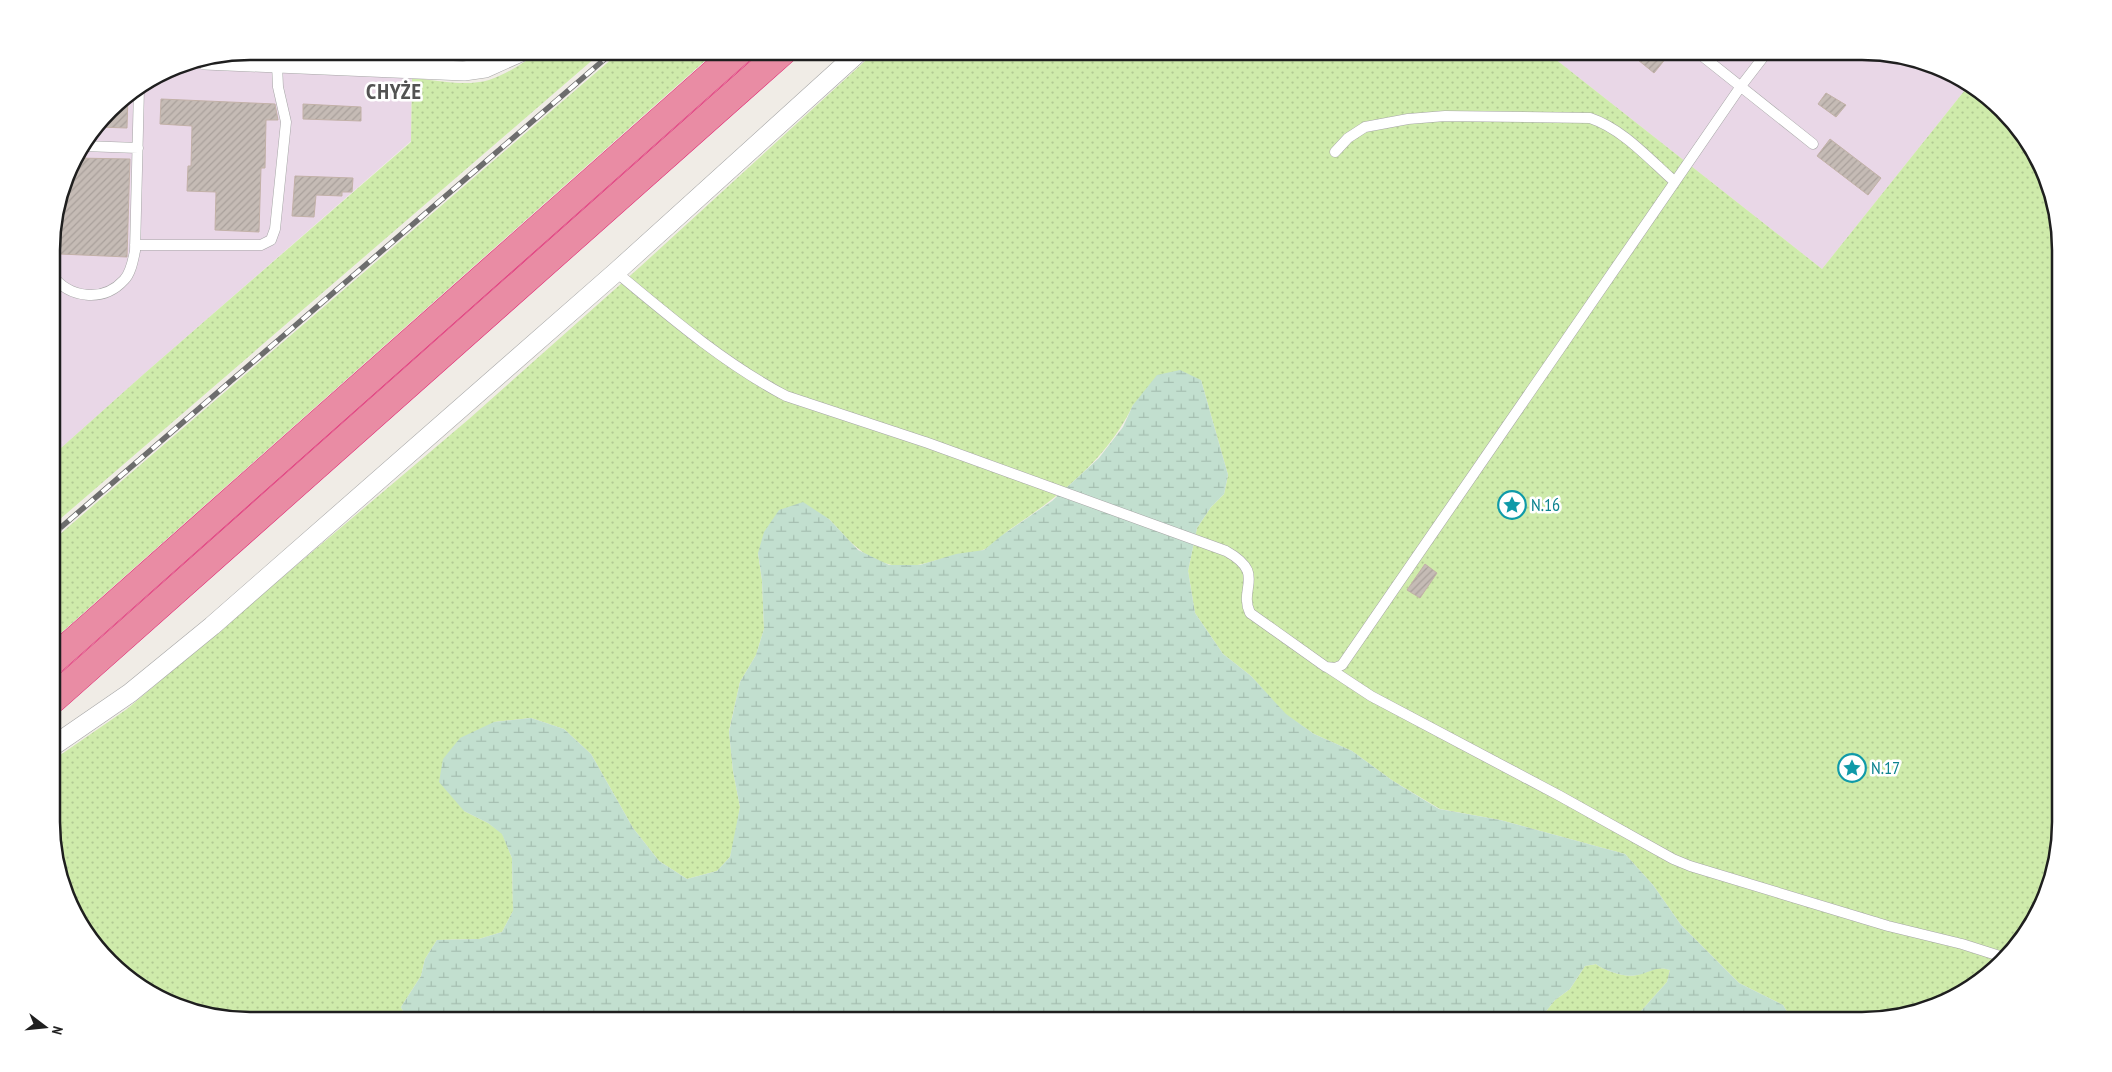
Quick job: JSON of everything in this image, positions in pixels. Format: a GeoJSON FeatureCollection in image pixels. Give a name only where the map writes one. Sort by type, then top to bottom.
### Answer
{"type":"FeatureCollection","features":[{"type":"Feature","properties":{"kind":"highway"},"geometry":{"type":"LineString","coordinates":[[60,654],[729,60]]}},
{"type":"Feature","properties":{"kind":"highway"},"geometry":{"type":"LineString","coordinates":[[60,693],[773,60]]}},
{"type":"Feature","properties":{"kind":"street"},"geometry":{"type":"LineString","coordinates":[[230,61],[277,64],[397,60],[464,71],[485,68],[503,60]]}},
{"type":"Feature","properties":{"kind":"street"},"geometry":{"type":"LineString","coordinates":[[60,741],[130,693],[212,626],[616,272],[850,60]]}},
{"type":"Feature","properties":{"kind":"lane"},"geometry":{"type":"LineString","coordinates":[[1708,60],[1813,144]]}},
{"type":"Feature","properties":{"kind":"lane"},"geometry":{"type":"LineString","coordinates":[[1326,667],[1335,668],[1342,665],[1741,86],[1761,60]]}},
{"type":"Feature","properties":{"kind":"lane"},"geometry":{"type":"LineString","coordinates":[[135,245],[261,246],[271,240],[276,229],[286,122],[278,87],[277,64]]}},
{"type":"Feature","properties":{"kind":"lane"},"geometry":{"type":"LineString","coordinates":[[60,283],[72,292],[88,296],[106,293],[124,280],[131,268],[135,245],[139,96]]}},
{"type":"Feature","properties":{"kind":"lane"},"geometry":{"type":"LineString","coordinates":[[1335,152],[1348,138],[1365,127],[1408,120],[1444,116],[1590,118],[1616,130],[1675,182]]}},
{"type":"Feature","properties":{"kind":"lane"},"geometry":{"type":"LineString","coordinates":[[91,146],[138,148]]}},
{"type":"Feature","properties":{"kind":"lane"},"geometry":{"type":"LineString","coordinates":[[616,272],[675,322],[766,385],[786,396],[928,443],[1238,557],[1247,568],[1250,579],[1247,606],[1250,613],[1326,667],[1371,696],[1690,866],[1888,926],[1962,944],[1997,955]]}},
{"type":"Feature","properties":{"kind":"shaded area"},"geometry":{"type":"Polygon","coordinates":[[[1556,60],[1874,60],[1911,66],[1923,70],[1965,91],[1822,269],[1556,60]]]}},
{"type":"Feature","properties":{"kind":"shaded area"},"geometry":{"type":"Polygon","coordinates":[[[195,68],[412,78],[411,141],[60,449],[60,238],[66,201],[74,178],[92,145],[107,125],[134,99],[166,80],[195,68]]]}},
{"type":"Feature","properties":{"kind":"green space"},"geometry":{"type":"Polygon","coordinates":[[[526,60],[593,60],[60,519],[60,449],[411,142],[412,78],[460,83],[480,82],[496,77],[526,60]]]}},
{"type":"Feature","properties":{"kind":"green space"},"geometry":{"type":"Polygon","coordinates":[[[611,60],[706,60],[60,634],[60,534],[611,60]]]}},
{"type":"Feature","properties":{"kind":"green space"},"geometry":{"type":"Polygon","coordinates":[[[866,60],[1556,60],[1822,269],[1965,91],[1978,99],[2005,125],[2026,155],[2038,178],[2046,201],[2052,238],[2052,834],[2046,871],[2038,894],[2013,938],[1987,965],[1967,980],[1934,998],[1911,1006],[1874,1012],[1787,1012],[1783,1005],[1739,983],[1681,925],[1653,885],[1625,854],[1500,820],[1440,809],[1393,781],[1352,751],[1314,734],[1285,714],[1251,676],[1223,654],[1195,613],[1188,571],[1197,528],[1211,507],[1224,494],[1228,475],[1201,380],[1133,405],[1110,443],[1080,476],[981,551],[916,565],[895,566],[878,561],[862,552],[829,519],[758,553],[762,580],[764,629],[756,655],[740,682],[729,731],[733,771],[740,807],[730,857],[717,871],[687,879],[659,861],[633,828],[591,754],[564,729],[531,718],[494,722],[464,811],[488,823],[502,833],[512,858],[513,911],[502,932],[479,939],[437,940],[425,959],[421,976],[401,1007],[404,1012],[238,1012],[201,1006],[178,998],[134,973],[99,938],[80,906],[70,883],[66,871],[60,834],[60,755],[127,709],[469,419],[641,266],[866,60]]]}},
{"type":"Feature","properties":{"kind":"green space"},"geometry":{"type":"Polygon","coordinates":[[[1180,370],[1201,380],[1228,475],[1224,494],[1211,507],[1197,528],[1188,571],[1195,613],[1223,654],[1251,676],[1286,714],[1314,734],[1352,751],[1393,781],[1439,809],[1500,820],[1625,854],[1653,885],[1681,925],[1739,983],[1783,1005],[1787,1012],[1640,1012],[1667,982],[1670,970],[1661,968],[1627,976],[1596,964],[1585,966],[1570,989],[1555,1000],[1545,1012],[404,1012],[401,1007],[421,976],[425,959],[437,940],[479,939],[502,932],[513,911],[512,858],[502,834],[488,823],[464,811],[439,782],[443,759],[460,738],[494,722],[531,718],[564,729],[591,754],[633,828],[659,861],[687,879],[717,871],[730,857],[740,807],[733,771],[729,732],[740,682],[756,655],[764,629],[762,580],[758,553],[764,532],[779,510],[803,502],[829,519],[858,550],[889,565],[920,565],[956,554],[984,550],[1052,501],[1099,458],[1123,427],[1133,405],[1157,375],[1180,370]]]}},
{"type":"Feature","properties":{"kind":"green space"},"geometry":{"type":"Polygon","coordinates":[[[1596,964],[1627,976],[1657,969],[1670,970],[1667,982],[1640,1012],[1545,1012],[1555,1000],[1570,989],[1585,966],[1596,964]]]}},
{"type":"Feature","properties":{"kind":"building"},"geometry":{"type":"Polygon","coordinates":[[[1638,60],[1665,60],[1654,73],[1638,60]]]}},
{"type":"Feature","properties":{"kind":"building"},"geometry":{"type":"Polygon","coordinates":[[[1826,93],[1846,105],[1836,117],[1818,104],[1826,93]]]}},
{"type":"Feature","properties":{"kind":"building"},"geometry":{"type":"Polygon","coordinates":[[[161,99],[275,104],[278,120],[266,120],[265,168],[261,168],[259,232],[215,230],[216,192],[187,191],[188,166],[191,166],[192,126],[160,124],[161,99]]]}},
{"type":"Feature","properties":{"kind":"building"},"geometry":{"type":"Polygon","coordinates":[[[303,104],[361,107],[361,121],[303,119],[303,104]]]}},
{"type":"Feature","properties":{"kind":"building"},"geometry":{"type":"Polygon","coordinates":[[[128,105],[127,128],[105,127],[128,105]]]}},
{"type":"Feature","properties":{"kind":"building"},"geometry":{"type":"Polygon","coordinates":[[[1830,139],[1881,178],[1868,195],[1817,156],[1830,139]]]}},
{"type":"Feature","properties":{"kind":"building"},"geometry":{"type":"Polygon","coordinates":[[[84,158],[130,159],[127,257],[60,254],[61,233],[66,201],[74,178],[84,158]]]}},
{"type":"Feature","properties":{"kind":"building"},"geometry":{"type":"Polygon","coordinates":[[[295,176],[353,178],[352,192],[342,192],[342,196],[316,195],[314,217],[292,216],[295,176]]]}},
{"type":"Feature","properties":{"kind":"building"},"geometry":{"type":"Polygon","coordinates":[[[1425,564],[1437,573],[1420,598],[1407,590],[1425,564]]]}},
{"type":"Feature","properties":{"kind":"railway"},"geometry":{"type":"LineString","coordinates":[[60,528],[604,60]]}},
{"type":"Feature","properties":{"kind":"place","name":"N.16"},"geometry":{"type":"Point","coordinates":[1512,505]}},
{"type":"Feature","properties":{"kind":"place","name":"N.17"},"geometry":{"type":"Point","coordinates":[1852,768]}},
{"type":"Feature","properties":{"kind":"district","name":"CHYŻE"},"geometry":{"type":"Point","coordinates":[394,91]}}]}
